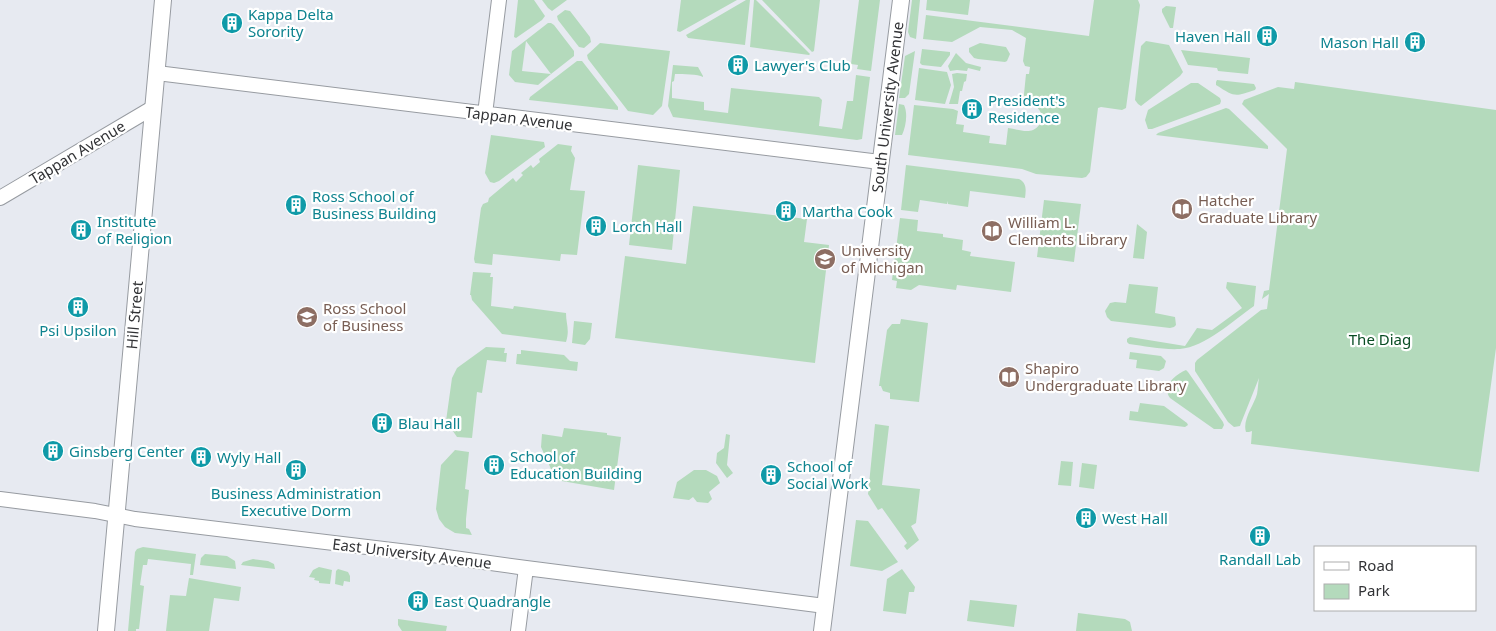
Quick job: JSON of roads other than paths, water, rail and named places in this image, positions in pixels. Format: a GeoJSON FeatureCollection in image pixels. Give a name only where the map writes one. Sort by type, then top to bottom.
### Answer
{"type":"FeatureCollection","features":[{"type":"Feature","properties":{"kind":"street","name":"Hill Street"},"geometry":{"type":"LineString","coordinates":[[106,631],[163,0]]}},
{"type":"Feature","properties":{"kind":"street"},"geometry":{"type":"LineString","coordinates":[[485,114],[499,0]]}},
{"type":"Feature","properties":{"kind":"street","name":"South University Avenue"},"geometry":{"type":"LineString","coordinates":[[822,631],[901,0]]}},
{"type":"Feature","properties":{"kind":"street","name":"Tappan Avenue"},"geometry":{"type":"LineString","coordinates":[[157,73],[880,162]]}},
{"type":"Feature","properties":{"kind":"street","name":"Tappan Avenue"},"geometry":{"type":"LineString","coordinates":[[0,198],[154,107]]}},
{"type":"Feature","properties":{"kind":"street","name":"East University Avenue"},"geometry":{"type":"LineString","coordinates":[[0,499],[95,511],[115,516],[825,606]]}},
{"type":"Feature","properties":{"kind":"street"},"geometry":{"type":"LineString","coordinates":[[518,631],[526,568]]}},
{"type":"Feature","properties":{"kind":"place","name":"Kappa Delta Sorority"},"geometry":{"type":"Point","coordinates":[232,23]}},
{"type":"Feature","properties":{"kind":"place","name":"Haven Hall"},"geometry":{"type":"Point","coordinates":[1267,36]}},
{"type":"Feature","properties":{"kind":"place","name":"Mason Hall"},"geometry":{"type":"Point","coordinates":[1415,42]}},
{"type":"Feature","properties":{"kind":"place","name":"Lawyer's Club"},"geometry":{"type":"Point","coordinates":[738,65]}},
{"type":"Feature","properties":{"kind":"place","name":"President's Residence"},"geometry":{"type":"Point","coordinates":[972,109]}},
{"type":"Feature","properties":{"kind":"place","name":"Ross School of Business Building"},"geometry":{"type":"Point","coordinates":[296,205]}},
{"type":"Feature","properties":{"kind":"place","name":"Hatcher Graduate Library"},"geometry":{"type":"Point","coordinates":[1182,209]}},
{"type":"Feature","properties":{"kind":"place","name":"Martha Cook"},"geometry":{"type":"Point","coordinates":[786,211]}},
{"type":"Feature","properties":{"kind":"place","name":"Lorch Hall"},"geometry":{"type":"Point","coordinates":[596,226]}},
{"type":"Feature","properties":{"kind":"place","name":"Institute of Religion"},"geometry":{"type":"Point","coordinates":[81,230]}},
{"type":"Feature","properties":{"kind":"place","name":"William L. Clements Library"},"geometry":{"type":"Point","coordinates":[992,231]}},
{"type":"Feature","properties":{"kind":"place","name":"University of Michigan"},"geometry":{"type":"Point","coordinates":[825,259]}},
{"type":"Feature","properties":{"kind":"place","name":"Psi Upsilon"},"geometry":{"type":"Point","coordinates":[78,307]}},
{"type":"Feature","properties":{"kind":"place","name":"Ross School of Business"},"geometry":{"type":"Point","coordinates":[307,317]}},
{"type":"Feature","properties":{"kind":"place","name":"Shapiro Undergraduate Library"},"geometry":{"type":"Point","coordinates":[1009,377]}},
{"type":"Feature","properties":{"kind":"place","name":"Blau Hall"},"geometry":{"type":"Point","coordinates":[382,423]}},
{"type":"Feature","properties":{"kind":"place","name":"Ginsberg Center"},"geometry":{"type":"Point","coordinates":[53,451]}},
{"type":"Feature","properties":{"kind":"place","name":"Wyly Hall"},"geometry":{"type":"Point","coordinates":[201,457]}},
{"type":"Feature","properties":{"kind":"place","name":"School of Education Building"},"geometry":{"type":"Point","coordinates":[494,465]}},
{"type":"Feature","properties":{"kind":"place","name":"Business Administration Executive Dorm"},"geometry":{"type":"Point","coordinates":[296,470]}},
{"type":"Feature","properties":{"kind":"place","name":"School of Social Work"},"geometry":{"type":"Point","coordinates":[771,475]}},
{"type":"Feature","properties":{"kind":"place","name":"West Hall"},"geometry":{"type":"Point","coordinates":[1086,518]}},
{"type":"Feature","properties":{"kind":"place","name":"Randall Lab"},"geometry":{"type":"Point","coordinates":[1260,536]}},
{"type":"Feature","properties":{"kind":"place","name":"East Quadrangle"},"geometry":{"type":"Point","coordinates":[418,601]}},
{"type":"Feature","properties":{"kind":"park label","name":"The Diag"},"geometry":{"type":"Point","coordinates":[1380,339]}}]}
